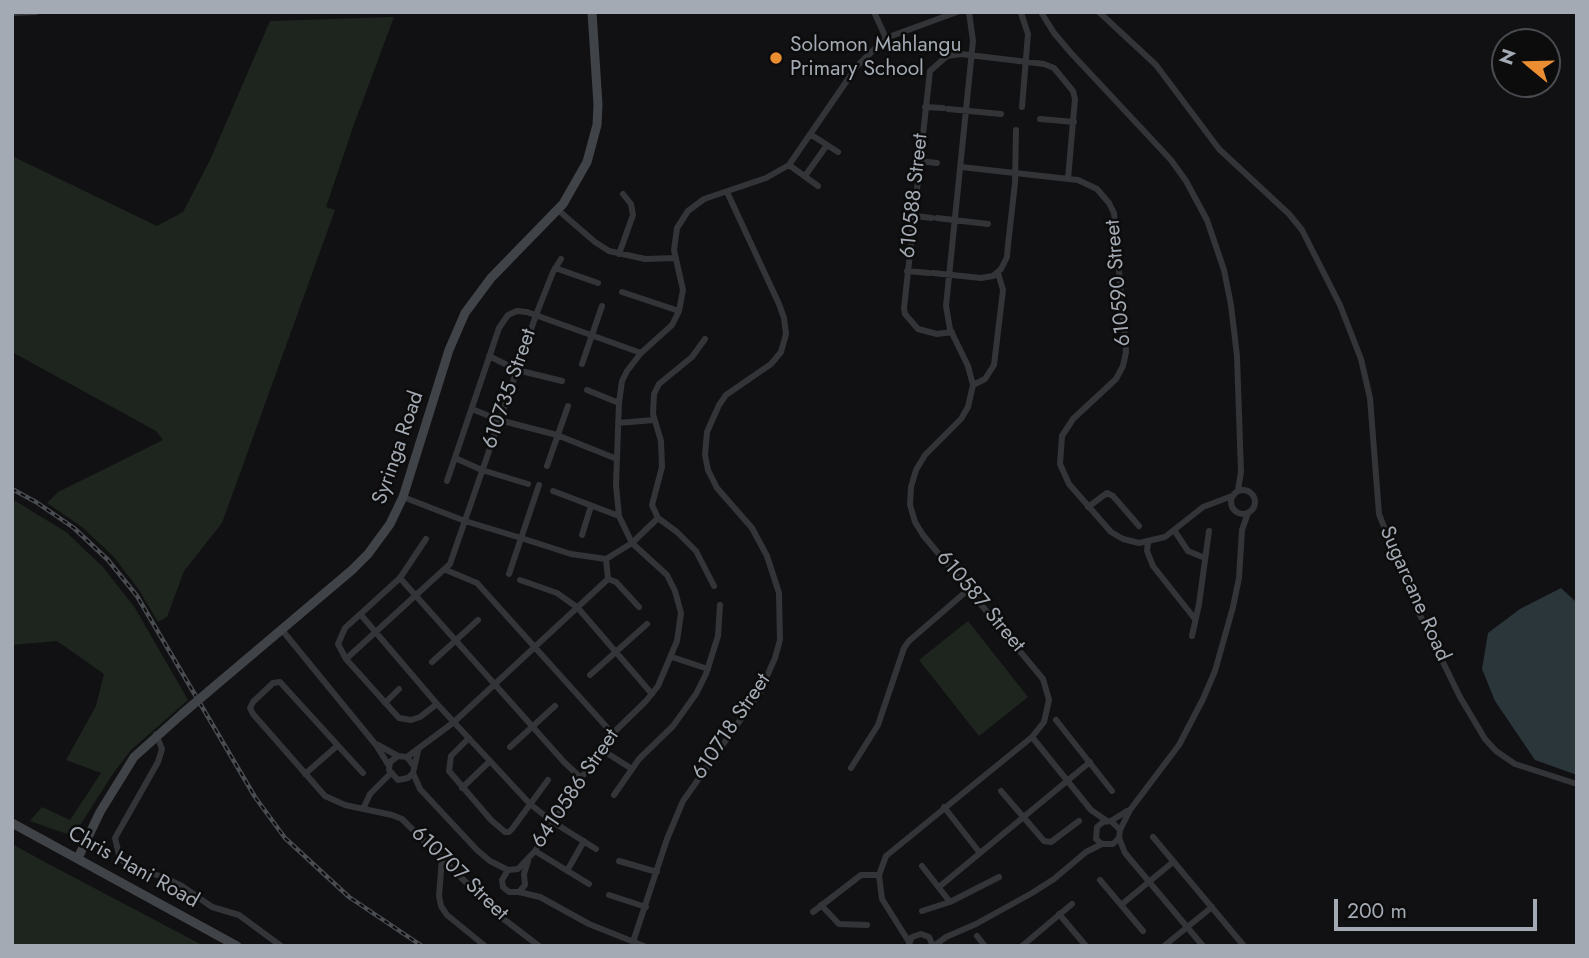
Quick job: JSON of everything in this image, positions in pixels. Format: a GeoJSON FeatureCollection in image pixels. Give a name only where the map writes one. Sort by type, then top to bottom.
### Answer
{"type":"FeatureCollection","features":[{"type":"Feature","properties":{"kind":"street"},"geometry":{"type":"LineString","coordinates":[[12,13],[36,12]]}},
{"type":"Feature","properties":{"kind":"street","name":"Syringa Road"},"geometry":{"type":"LineString","coordinates":[[78,858],[119,779],[134,757],[156,734],[368,554],[390,524],[403,497],[449,350],[466,313],[491,278],[558,210],[571,193],[587,162],[597,125],[598,106],[592,12]]}},
{"type":"Feature","properties":{"kind":"street"},"geometry":{"type":"LineString","coordinates":[[874,12],[886,38]]}},
{"type":"Feature","properties":{"kind":"street"},"geometry":{"type":"LineString","coordinates":[[622,292],[679,310],[683,290],[675,239],[681,220],[695,204],[766,178],[789,165],[857,66],[886,38],[957,12]]}},
{"type":"Feature","properties":{"kind":"street"},"geometry":{"type":"LineString","coordinates":[[969,12],[973,27],[971,56],[946,306],[947,318],[968,366],[973,385],[985,379],[994,365],[1003,290],[998,273]]}},
{"type":"Feature","properties":{"kind":"street"},"geometry":{"type":"LineString","coordinates":[[1041,12],[1071,53],[1171,160],[1186,181],[1208,220],[1224,270],[1237,356],[1241,472],[1238,490],[1232,496],[1194,513],[1165,537],[1148,543],[1147,551],[1153,566],[1195,619]]}},
{"type":"Feature","properties":{"kind":"street","name":"Sugarcane Road"},"geometry":{"type":"LineString","coordinates":[[1099,12],[1156,65],[1219,149],[1289,214],[1301,230],[1340,304],[1361,359],[1370,398],[1379,514],[1420,616],[1460,697],[1485,739],[1505,758],[1515,764],[1577,784]]}},
{"type":"Feature","properties":{"kind":"street"},"geometry":{"type":"LineString","coordinates":[[1021,13],[1028,34],[1022,107]]}},
{"type":"Feature","properties":{"kind":"street","name":"610588 Street"},"geometry":{"type":"LineString","coordinates":[[952,332],[925,332],[912,324],[904,307],[928,75],[934,66],[947,56],[971,56],[1049,65],[1058,72],[1074,95],[1068,179]]}},
{"type":"Feature","properties":{"kind":"street"},"geometry":{"type":"LineString","coordinates":[[925,107],[1001,114]]}},
{"type":"Feature","properties":{"kind":"street"},"geometry":{"type":"LineString","coordinates":[[1040,119],[1074,122]]}},
{"type":"Feature","properties":{"kind":"street"},"geometry":{"type":"LineString","coordinates":[[907,271],[981,278],[998,273],[1007,257],[1009,245],[1015,183],[1013,173],[1016,130]]}},
{"type":"Feature","properties":{"kind":"street"},"geometry":{"type":"LineString","coordinates":[[810,134],[838,152]]}},
{"type":"Feature","properties":{"kind":"street"},"geometry":{"type":"LineString","coordinates":[[805,176],[827,145]]}},
{"type":"Feature","properties":{"kind":"street"},"geometry":{"type":"LineString","coordinates":[[919,161],[937,163]]}},
{"type":"Feature","properties":{"kind":"street"},"geometry":{"type":"LineString","coordinates":[[789,165],[818,186]]}},
{"type":"Feature","properties":{"kind":"street","name":"610590 Street"},"geometry":{"type":"LineString","coordinates":[[961,167],[1086,182],[1097,189],[1114,213],[1126,343],[1123,366],[1115,379],[1067,427],[1060,444],[1060,464],[1065,478],[1087,507],[1115,535],[1132,542],[1148,543]]}},
{"type":"Feature","properties":{"kind":"street","name":"610718 Street"},"geometry":{"type":"LineString","coordinates":[[634,942],[667,839],[683,801],[760,692],[780,640],[779,593],[771,565],[752,528],[717,488],[708,470],[705,456],[707,432],[719,405],[726,395],[771,364],[781,352],[786,334],[779,304],[727,191]]}},
{"type":"Feature","properties":{"kind":"street"},"geometry":{"type":"LineString","coordinates":[[619,254],[633,215],[631,204],[623,194]]}},
{"type":"Feature","properties":{"kind":"street"},"geometry":{"type":"LineString","coordinates":[[558,210],[595,242],[619,254],[645,259],[676,258]]}},
{"type":"Feature","properties":{"kind":"street"},"geometry":{"type":"LineString","coordinates":[[914,216],[988,224]]}},
{"type":"Feature","properties":{"kind":"street","name":"610735 Street"},"geometry":{"type":"LineString","coordinates":[[446,570],[453,557],[536,315],[561,259]]}},
{"type":"Feature","properties":{"kind":"street"},"geometry":{"type":"LineString","coordinates":[[555,268],[598,283]]}},
{"type":"Feature","properties":{"kind":"street"},"geometry":{"type":"LineString","coordinates":[[582,364],[602,306]]}},
{"type":"Feature","properties":{"kind":"street","name":"6410586 Street"},"geometry":{"type":"LineString","coordinates":[[529,859],[599,748],[652,694],[672,657],[681,624],[675,591],[667,575],[632,542],[619,516],[617,459],[622,382],[641,353],[672,325],[679,310]]}},
{"type":"Feature","properties":{"kind":"street"},"geometry":{"type":"LineString","coordinates":[[447,481],[499,328],[509,315],[517,311],[536,315],[641,353]]}},
{"type":"Feature","properties":{"kind":"street"},"geometry":{"type":"LineString","coordinates":[[705,339],[684,366],[656,388],[653,402],[654,421],[662,451],[660,479],[653,500],[658,518],[677,531],[696,551],[714,586]]}},
{"type":"Feature","properties":{"kind":"street"},"geometry":{"type":"LineString","coordinates":[[489,356],[517,370],[562,382]]}},
{"type":"Feature","properties":{"kind":"street","name":"610587 Street"},"geometry":{"type":"LineString","coordinates":[[879,875],[886,856],[893,849],[1032,737],[1044,722],[1047,713],[1048,690],[1044,679],[923,535],[915,522],[910,505],[916,470],[925,455],[961,419],[968,407],[973,385]]}},
{"type":"Feature","properties":{"kind":"street"},"geometry":{"type":"LineString","coordinates":[[587,390],[619,403]]}},
{"type":"Feature","properties":{"kind":"street"},"geometry":{"type":"LineString","coordinates":[[547,466],[568,406]]}},
{"type":"Feature","properties":{"kind":"street"},"geometry":{"type":"LineString","coordinates":[[472,409],[499,420],[557,435],[617,459]]}},
{"type":"Feature","properties":{"kind":"street"},"geometry":{"type":"LineString","coordinates":[[618,423],[654,421]]}},
{"type":"Feature","properties":{"kind":"street"},"geometry":{"type":"LineString","coordinates":[[455,458],[482,470],[528,484]]}},
{"type":"Feature","properties":{"kind":"street"},"geometry":{"type":"LineString","coordinates":[[1199,944],[1125,853],[1119,830],[1130,810],[1179,745],[1215,671],[1233,607],[1242,530],[1255,502],[1241,472]]}},
{"type":"Feature","properties":{"kind":"street"},"geometry":{"type":"LineString","coordinates":[[509,574],[539,485]]}},
{"type":"Feature","properties":{"kind":"street"},"geometry":{"type":"LineString","coordinates":[[1238,490],[1250,492]]}},
{"type":"Feature","properties":{"kind":"street"},"geometry":{"type":"LineString","coordinates":[[553,491],[619,516]]}},
{"type":"Feature","properties":{"kind":"street"},"geometry":{"type":"LineString","coordinates":[[1087,507],[1107,493],[1113,495],[1139,526]]}},
{"type":"Feature","properties":{"kind":"street"},"geometry":{"type":"LineString","coordinates":[[1232,496],[1242,530]]}},
{"type":"Feature","properties":{"kind":"street"},"geometry":{"type":"LineString","coordinates":[[403,497],[465,521],[571,554],[607,559],[632,542],[658,518]]}},
{"type":"Feature","properties":{"kind":"street"},"geometry":{"type":"LineString","coordinates":[[1213,504],[1248,513]]}},
{"type":"Feature","properties":{"kind":"street"},"geometry":{"type":"LineString","coordinates":[[582,535],[591,506]]}},
{"type":"Feature","properties":{"kind":"street"},"geometry":{"type":"LineString","coordinates":[[1174,530],[1188,551],[1205,558]]}},
{"type":"Feature","properties":{"kind":"street"},"geometry":{"type":"LineString","coordinates":[[1192,636],[1209,531]]}},
{"type":"Feature","properties":{"kind":"street"},"geometry":{"type":"LineString","coordinates":[[426,539],[400,578],[340,634],[338,644],[346,659],[399,718],[411,720],[420,717],[437,704]]}},
{"type":"Feature","properties":{"kind":"street"},"geometry":{"type":"LineString","coordinates":[[376,744],[398,756],[407,757],[454,722],[608,579],[607,559]]}},
{"type":"Feature","properties":{"kind":"street"},"geometry":{"type":"LineString","coordinates":[[346,659],[446,570],[477,583],[611,733]]}},
{"type":"Feature","properties":{"kind":"street"},"geometry":{"type":"LineString","coordinates":[[400,578],[580,777]]}},
{"type":"Feature","properties":{"kind":"street"},"geometry":{"type":"LineString","coordinates":[[608,579],[616,582],[639,607]]}},
{"type":"Feature","properties":{"kind":"street"},"geometry":{"type":"LineString","coordinates":[[520,580],[557,593],[578,608],[652,694]]}},
{"type":"Feature","properties":{"kind":"street"},"geometry":{"type":"LineString","coordinates":[[851,768],[878,725],[904,648],[969,589]]}},
{"type":"Feature","properties":{"kind":"street"},"geometry":{"type":"LineString","coordinates":[[614,796],[639,759],[673,726],[696,694],[708,669],[718,636],[720,605]]}},
{"type":"Feature","properties":{"kind":"street"},"geometry":{"type":"LineString","coordinates":[[360,615],[437,704],[530,804],[596,849]]}},
{"type":"Feature","properties":{"kind":"street"},"geometry":{"type":"LineString","coordinates":[[432,662],[478,620]]}},
{"type":"Feature","properties":{"kind":"street"},"geometry":{"type":"LineString","coordinates":[[590,675],[647,624]]}},
{"type":"Feature","properties":{"kind":"street"},"geometry":{"type":"LineString","coordinates":[[282,629],[376,744],[389,766],[390,774],[370,794],[363,809]]}},
{"type":"Feature","properties":{"kind":"street"},"geometry":{"type":"LineString","coordinates":[[672,657],[708,669]]}},
{"type":"Feature","properties":{"kind":"street","name":"610707 Street"},"geometry":{"type":"LineString","coordinates":[[337,746],[280,682],[273,683],[250,708],[305,774],[334,802],[402,819],[501,917],[539,946]]}},
{"type":"Feature","properties":{"kind":"street"},"geometry":{"type":"LineString","coordinates":[[385,703],[399,690]]}},
{"type":"Feature","properties":{"kind":"street"},"geometry":{"type":"LineString","coordinates":[[510,747],[555,706]]}},
{"type":"Feature","properties":{"kind":"street"},"geometry":{"type":"LineString","coordinates":[[1056,720],[1112,791]]}},
{"type":"Feature","properties":{"kind":"street"},"geometry":{"type":"LineString","coordinates":[[156,734],[162,749],[158,762],[116,838],[120,859],[130,866],[182,886],[212,907],[239,915],[281,946]]}},
{"type":"Feature","properties":{"kind":"street"},"geometry":{"type":"LineString","coordinates":[[1032,737],[1091,810],[1119,830]]}},
{"type":"Feature","properties":{"kind":"street"},"geometry":{"type":"LineString","coordinates":[[469,738],[454,751],[448,766],[451,776],[491,820],[507,832],[513,829],[548,780]]}},
{"type":"Feature","properties":{"kind":"street"},"geometry":{"type":"LineString","coordinates":[[305,774],[337,746],[363,774]]}},
{"type":"Feature","properties":{"kind":"street"},"geometry":{"type":"LineString","coordinates":[[599,748],[632,769]]}},
{"type":"Feature","properties":{"kind":"street"},"geometry":{"type":"LineString","coordinates":[[382,784],[401,780],[413,769],[418,750]]}},
{"type":"Feature","properties":{"kind":"street"},"geometry":{"type":"LineString","coordinates":[[389,766],[398,756]]}},
{"type":"Feature","properties":{"kind":"street"},"geometry":{"type":"LineString","coordinates":[[407,757],[420,789]]}},
{"type":"Feature","properties":{"kind":"street"},"geometry":{"type":"LineString","coordinates":[[462,788],[490,761]]}},
{"type":"Feature","properties":{"kind":"street"},"geometry":{"type":"LineString","coordinates":[[939,887],[1090,762]]}},
{"type":"Feature","properties":{"kind":"street"},"geometry":{"type":"LineString","coordinates":[[390,774],[420,789],[490,861],[505,890],[540,897],[589,924],[644,946]]}},
{"type":"Feature","properties":{"kind":"street"},"geometry":{"type":"LineString","coordinates":[[1001,791],[1023,818],[1048,842],[1079,821]]}},
{"type":"Feature","properties":{"kind":"street"},"geometry":{"type":"LineString","coordinates":[[944,807],[981,853]]}},
{"type":"Feature","properties":{"kind":"street"},"geometry":{"type":"LineString","coordinates":[[1091,810],[1096,831],[1106,845],[1125,853]]}},
{"type":"Feature","properties":{"kind":"street"},"geometry":{"type":"LineString","coordinates":[[1086,852],[1096,831],[1130,810]]}},
{"type":"Feature","properties":{"kind":"street","name":"Chris Hani Road"},"geometry":{"type":"LineString","coordinates":[[12,822],[237,946]]}},
{"type":"Feature","properties":{"kind":"street"},"geometry":{"type":"LineString","coordinates":[[1153,837],[1244,946]]}},
{"type":"Feature","properties":{"kind":"street"},"geometry":{"type":"LineString","coordinates":[[929,937],[934,946],[946,937],[994,915],[1054,879],[1086,852],[1119,838]]}},
{"type":"Feature","properties":{"kind":"street"},"geometry":{"type":"LineString","coordinates":[[567,871],[584,841]]}},
{"type":"Feature","properties":{"kind":"street"},"geometry":{"type":"LineString","coordinates":[[535,850],[589,884]]}},
{"type":"Feature","properties":{"kind":"street"},"geometry":{"type":"LineString","coordinates":[[442,858],[439,896],[441,906],[447,915],[485,946]]}},
{"type":"Feature","properties":{"kind":"street"},"geometry":{"type":"LineString","coordinates":[[490,861],[508,870],[518,869],[529,859]]}},
{"type":"Feature","properties":{"kind":"street"},"geometry":{"type":"LineString","coordinates":[[519,892],[529,859]]}},
{"type":"Feature","properties":{"kind":"street"},"geometry":{"type":"LineString","coordinates":[[619,861],[657,872]]}},
{"type":"Feature","properties":{"kind":"street"},"geometry":{"type":"LineString","coordinates":[[1121,905],[1173,862]]}},
{"type":"Feature","properties":{"kind":"street"},"geometry":{"type":"LineString","coordinates":[[922,866],[950,902]]}},
{"type":"Feature","properties":{"kind":"street"},"geometry":{"type":"LineString","coordinates":[[518,869],[540,897]]}},
{"type":"Feature","properties":{"kind":"street"},"geometry":{"type":"LineString","coordinates":[[502,880],[508,870]]}},
{"type":"Feature","properties":{"kind":"street"},"geometry":{"type":"LineString","coordinates":[[813,912],[861,875],[879,875],[881,899],[909,945]]}},
{"type":"Feature","properties":{"kind":"street"},"geometry":{"type":"LineString","coordinates":[[922,911],[950,902],[999,877]]}},
{"type":"Feature","properties":{"kind":"street"},"geometry":{"type":"LineString","coordinates":[[1100,880],[1143,931]]}},
{"type":"Feature","properties":{"kind":"street"},"geometry":{"type":"LineString","coordinates":[[609,895],[646,907]]}},
{"type":"Feature","properties":{"kind":"street"},"geometry":{"type":"LineString","coordinates":[[1022,946],[1072,904]]}},
{"type":"Feature","properties":{"kind":"street"},"geometry":{"type":"LineString","coordinates":[[821,905],[839,924],[867,925]]}},
{"type":"Feature","properties":{"kind":"street"},"geometry":{"type":"LineString","coordinates":[[1164,946],[1212,908]]}},
{"type":"Feature","properties":{"kind":"street"},"geometry":{"type":"LineString","coordinates":[[1059,914],[1086,946]]}},
{"type":"Feature","properties":{"kind":"street"},"geometry":{"type":"LineString","coordinates":[[900,929],[914,936],[921,934],[946,937]]}},
{"type":"Feature","properties":{"kind":"street"},"geometry":{"type":"LineString","coordinates":[[909,945],[914,936]]}},
{"type":"Feature","properties":{"kind":"street"},"geometry":{"type":"LineString","coordinates":[[977,936],[985,946]]}},
{"type":"Feature","properties":{"kind":"shaded area"},"geometry":{"type":"Polygon","coordinates":[[[394,17],[326,207],[335,210],[222,523],[184,571],[167,617],[158,622],[139,590],[113,556],[82,527],[47,503],[58,492],[163,440],[156,431],[12,352],[12,156],[157,226],[183,212],[210,160],[270,21],[394,17]]]}},
{"type":"Feature","properties":{"kind":"shaded area"},"geometry":{"type":"Polygon","coordinates":[[[12,499],[66,532],[103,567],[135,608],[188,700],[131,750],[77,830],[70,835],[30,821],[42,807],[70,820],[101,773],[66,760],[96,706],[104,674],[57,641],[12,645],[12,499]]]}},
{"type":"Feature","properties":{"kind":"shaded area"},"geometry":{"type":"Polygon","coordinates":[[[1561,588],[1577,603],[1577,775],[1535,760],[1495,701],[1482,669],[1488,633],[1520,609],[1561,588]]]}},
{"type":"Feature","properties":{"kind":"shaded area"},"geometry":{"type":"Polygon","coordinates":[[[968,621],[1028,697],[979,736],[919,660],[968,621]]]}},
{"type":"Feature","properties":{"kind":"shaded area"},"geometry":{"type":"Polygon","coordinates":[[[12,844],[43,861],[204,946],[12,946],[12,844]]]}},
{"type":"Feature","properties":{"kind":"railway"},"geometry":{"type":"LineString","coordinates":[[12,489],[74,528],[108,560],[137,596],[255,797],[285,838],[349,897],[422,946]]}},
{"type":"Feature","properties":{"kind":"place","name":"Solomon Mahlangu Primary School"},"geometry":{"type":"Point","coordinates":[776,58]}}]}
